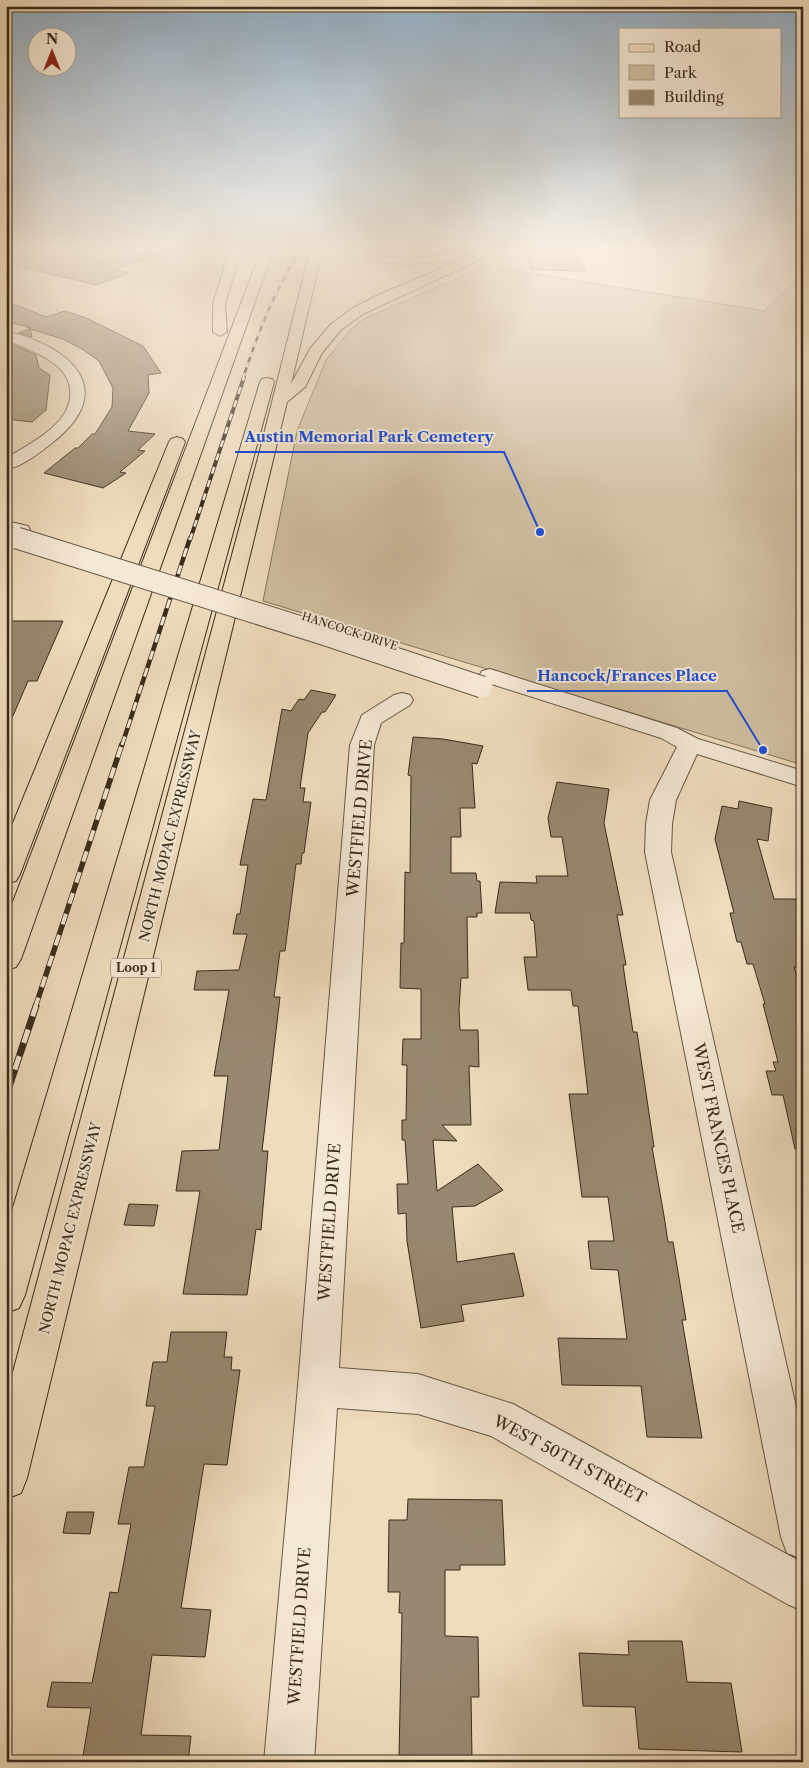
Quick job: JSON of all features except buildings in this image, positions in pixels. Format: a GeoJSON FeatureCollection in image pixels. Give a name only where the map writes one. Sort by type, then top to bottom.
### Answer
{"type":"FeatureCollection","features":[{"type":"Feature","properties":{"kind":"main road"},"geometry":{"type":"LineString","coordinates":[[6,874],[219,334]]}},
{"type":"Feature","properties":{"kind":"main road"},"geometry":{"type":"LineString","coordinates":[[6,959],[237,334]]}},
{"type":"Feature","properties":{"kind":"main road"},"geometry":{"type":"LineString","coordinates":[[6,1295],[288,334]]}},
{"type":"Feature","properties":{"kind":"main road","name":"NORTH MOPAC EXPRESSWAY"},"geometry":{"type":"LineString","coordinates":[[6,1478],[280,403],[288,334]]}},
{"type":"Feature","properties":{"kind":"main road"},"geometry":{"type":"LineString","coordinates":[[280,403],[300,384],[315,352],[331,334]]}},
{"type":"Feature","properties":{"kind":"street"},"geometry":{"type":"LineString","coordinates":[[6,335],[44,349],[62,361],[78,380],[79,394],[76,408],[69,419],[58,430],[27,454],[6,465]]}},
{"type":"Feature","properties":{"kind":"street","name":"HANCOCK DRIVE"},"geometry":{"type":"LineString","coordinates":[[11,532],[323,634],[486,682],[665,742],[690,744],[803,779]]}},
{"type":"Feature","properties":{"kind":"street","name":"WESTFIELD DRIVE"},"geometry":{"type":"LineString","coordinates":[[289,1762],[318,1386],[362,745],[370,720],[402,700]]}},
{"type":"Feature","properties":{"kind":"street","name":"WEST FRANCES PLACE"},"geometry":{"type":"LineString","coordinates":[[690,744],[663,800],[659,824],[658,852],[803,1537]]}},
{"type":"Feature","properties":{"kind":"street","name":"WEST 50TH STREET"},"geometry":{"type":"LineString","coordinates":[[318,1386],[418,1394],[499,1418],[803,1588]]}},
{"type":"Feature","properties":{"kind":"green space"},"geometry":{"type":"Polygon","coordinates":[[[347,334],[803,334],[803,765],[263,601],[297,431],[326,360],[347,334]]]}},
{"type":"Feature","properties":{"kind":"railway"},"geometry":{"type":"LineString","coordinates":[[243,378],[259,334]]}},
{"type":"Feature","properties":{"kind":"railway"},"geometry":{"type":"LineString","coordinates":[[190,540],[244,377]]}},
{"type":"Feature","properties":{"kind":"railway"},"geometry":{"type":"LineString","coordinates":[[122,745],[190,538]]}},
{"type":"Feature","properties":{"kind":"railway"},"geometry":{"type":"LineString","coordinates":[[35,1008],[122,744]]}},
{"type":"Feature","properties":{"kind":"railway"},"geometry":{"type":"LineString","coordinates":[[6,1096],[36,1006]]}},
{"type":"Feature","properties":{"kind":"place","name":"Austin Memorial Park Cemetery"},"geometry":{"type":"Point","coordinates":[540,532]}},
{"type":"Feature","properties":{"kind":"place","name":"Hancock/Frances Place"},"geometry":{"type":"Point","coordinates":[763,750]}}]}
